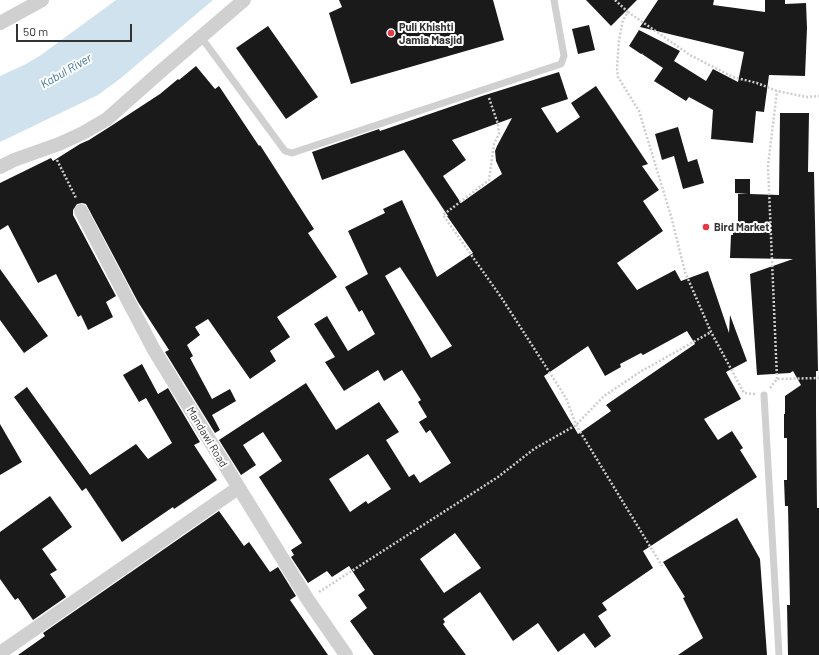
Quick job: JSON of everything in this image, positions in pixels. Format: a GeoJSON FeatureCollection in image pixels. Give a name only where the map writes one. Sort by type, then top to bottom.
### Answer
{"type":"FeatureCollection","features":[{"type":"Feature","properties":{"kind":"street"},"geometry":{"type":"LineString","coordinates":[[0,23],[42,0]]}},
{"type":"Feature","properties":{"kind":"street"},"geometry":{"type":"LineString","coordinates":[[0,167],[14,160],[83,134],[107,119],[244,0]]}},
{"type":"Feature","properties":{"kind":"street","name":"Mandawi Road"},"geometry":{"type":"LineString","coordinates":[[81,211],[154,350],[308,600],[346,655]]}},
{"type":"Feature","properties":{"kind":"street"},"geometry":{"type":"LineString","coordinates":[[0,653],[238,488]]}},
{"type":"Feature","properties":{"kind":"lane"},"geometry":{"type":"LineString","coordinates":[[201,37],[285,151],[292,153],[561,64],[564,56],[554,0]]}},
{"type":"Feature","properties":{"kind":"lane"},"geometry":{"type":"LineString","coordinates":[[764,395],[779,655]]}},
{"type":"Feature","properties":{"kind":"path"},"geometry":{"type":"LineString","coordinates":[[615,0],[628,12],[690,55],[733,77],[756,83],[777,91],[807,97],[819,96]]}},
{"type":"Feature","properties":{"kind":"path"},"geometry":{"type":"LineString","coordinates":[[628,12],[623,20],[619,40],[617,69],[618,77],[640,111],[686,272],[711,332],[744,394],[764,395],[776,379],[768,166],[777,91]]}},
{"type":"Feature","properties":{"kind":"path"},"geometry":{"type":"LineString","coordinates":[[485,89],[498,124],[499,134],[494,144],[489,180],[443,215],[501,297],[566,398],[576,425],[662,566]]}},
{"type":"Feature","properties":{"kind":"path"},"geometry":{"type":"LineString","coordinates":[[50,147],[70,189],[79,204],[81,211]]}},
{"type":"Feature","properties":{"kind":"path"},"geometry":{"type":"LineString","coordinates":[[308,600],[498,476],[534,449],[576,425],[604,396],[640,372],[711,332]]}},
{"type":"Feature","properties":{"kind":"path"},"geometry":{"type":"LineString","coordinates":[[776,379],[819,378]]}},
{"type":"Feature","properties":{"kind":"water","name":"Kabul River"},"geometry":{"type":"Polygon","coordinates":[[[116,0],[213,0],[121,78],[98,95],[0,142],[0,76],[41,55],[116,0]]]}},
{"type":"Feature","properties":{"kind":"building","name":"Puli Khishti Jamia Masjid"},"geometry":{"type":"Polygon","coordinates":[[[339,0],[493,0],[504,40],[351,84],[329,13],[342,7],[339,0]]]}},
{"type":"Feature","properties":{"kind":"building"},"geometry":{"type":"Polygon","coordinates":[[[586,0],[637,0],[611,26],[586,0]]]}},
{"type":"Feature","properties":{"kind":"building"},"geometry":{"type":"Polygon","coordinates":[[[658,0],[714,0],[713,5],[765,12],[765,0],[785,0],[785,4],[806,3],[807,28],[805,76],[769,75],[764,112],[756,111],[753,143],[711,139],[713,110],[689,97],[686,101],[654,81],[663,68],[642,54],[644,53],[641,54],[629,46],[639,30],[680,51],[674,61],[706,81],[713,69],[738,82],[744,52],[640,27],[658,0]]]}},
{"type":"Feature","properties":{"kind":"building"},"geometry":{"type":"Polygon","coordinates":[[[589,25],[595,50],[578,54],[572,29],[589,25]]]}},
{"type":"Feature","properties":{"kind":"building"},"geometry":{"type":"Polygon","coordinates":[[[268,26],[318,97],[286,119],[236,48],[268,26]]]}},
{"type":"Feature","properties":{"kind":"building"},"geometry":{"type":"Polygon","coordinates":[[[196,66],[215,89],[219,86],[259,146],[260,145],[314,229],[308,233],[337,277],[277,317],[290,337],[270,351],[276,361],[250,379],[208,319],[195,327],[200,335],[187,345],[193,356],[190,358],[212,399],[230,389],[236,401],[212,415],[220,430],[215,433],[165,352],[169,350],[138,302],[86,204],[77,204],[73,210],[73,215],[116,296],[106,302],[113,317],[88,330],[81,315],[78,317],[56,274],[38,283],[8,225],[0,230],[0,183],[51,158],[53,161],[89,140],[160,94],[196,66]]]}},
{"type":"Feature","properties":{"kind":"building"},"geometry":{"type":"Polygon","coordinates":[[[559,72],[568,99],[541,108],[557,133],[580,117],[571,103],[596,86],[648,164],[642,166],[659,190],[643,201],[663,231],[617,263],[637,290],[675,270],[681,281],[708,271],[729,333],[730,315],[747,361],[726,372],[741,399],[704,419],[718,440],[732,431],[743,448],[740,450],[757,477],[643,551],[653,568],[602,603],[607,610],[598,616],[611,636],[595,648],[584,633],[558,652],[538,623],[513,641],[480,592],[443,619],[445,622],[443,624],[466,655],[374,655],[350,621],[367,608],[358,595],[365,590],[349,566],[332,577],[327,571],[308,583],[291,557],[294,555],[291,550],[302,543],[259,477],[282,461],[263,432],[243,445],[256,465],[241,475],[219,440],[306,383],[336,430],[379,402],[399,432],[386,440],[409,477],[414,474],[420,483],[451,463],[430,430],[426,433],[419,422],[427,417],[418,402],[421,400],[402,370],[384,381],[378,370],[344,391],[325,362],[335,357],[314,324],[327,316],[348,351],[375,334],[362,310],[359,312],[345,287],[368,274],[348,231],[385,213],[383,209],[402,200],[437,277],[473,253],[404,150],[322,180],[312,152],[379,129],[380,131],[482,96],[559,72]],[[512,118],[452,140],[466,160],[443,176],[461,203],[502,174],[496,161],[495,151],[512,118]],[[400,267],[385,276],[431,358],[452,346],[400,267]],[[687,331],[643,355],[641,353],[620,364],[621,367],[605,376],[588,346],[544,376],[578,434],[611,411],[606,405],[695,344],[687,331]],[[368,454],[329,479],[350,512],[366,501],[368,504],[391,489],[368,454]],[[455,533],[420,559],[444,593],[481,568],[455,533]]]}},
{"type":"Feature","properties":{"kind":"building"},"geometry":{"type":"Polygon","coordinates":[[[780,113],[809,113],[808,172],[814,172],[818,371],[816,371],[816,411],[817,508],[819,508],[819,655],[788,655],[787,605],[790,605],[788,506],[785,506],[784,480],[787,480],[787,438],[784,438],[784,414],[785,396],[801,385],[793,371],[790,373],[757,375],[750,274],[793,259],[730,258],[733,226],[738,226],[738,194],[748,194],[735,193],[735,179],[750,179],[750,194],[779,195],[780,113]]]}},
{"type":"Feature","properties":{"kind":"building"},"geometry":{"type":"Polygon","coordinates":[[[678,127],[688,162],[697,159],[704,183],[683,189],[674,156],[662,160],[655,134],[678,127]]]}},
{"type":"Feature","properties":{"kind":"building"},"geometry":{"type":"Polygon","coordinates":[[[0,269],[48,336],[24,353],[0,320],[0,269]]]}},
{"type":"Feature","properties":{"kind":"building"},"geometry":{"type":"Polygon","coordinates":[[[142,364],[158,394],[168,388],[200,442],[194,445],[217,480],[174,509],[173,507],[122,542],[86,488],[82,491],[14,397],[27,387],[90,475],[136,444],[148,459],[172,443],[146,398],[139,402],[123,375],[142,364]]]}},
{"type":"Feature","properties":{"kind":"building"},"geometry":{"type":"Polygon","coordinates":[[[0,424],[22,462],[0,475],[0,424]]]}},
{"type":"Feature","properties":{"kind":"building"},"geometry":{"type":"Polygon","coordinates":[[[50,496],[72,527],[42,549],[57,570],[50,574],[66,597],[33,620],[18,598],[15,600],[0,579],[0,532],[50,496]]]}},
{"type":"Feature","properties":{"kind":"building"},"geometry":{"type":"Polygon","coordinates":[[[219,511],[244,546],[249,542],[270,572],[278,567],[296,596],[290,600],[328,655],[18,655],[45,636],[43,633],[219,511]]]}},
{"type":"Feature","properties":{"kind":"building"},"geometry":{"type":"Polygon","coordinates":[[[737,518],[760,559],[767,655],[678,655],[703,638],[683,598],[685,597],[663,562],[737,518]]]}},
{"type":"Feature","properties":{"kind":"place","name":"Puli Khishti Jamia Masjid"},"geometry":{"type":"Point","coordinates":[391,33]}},
{"type":"Feature","properties":{"kind":"place","name":"Bird Market"},"geometry":{"type":"Point","coordinates":[706,227]}}]}
